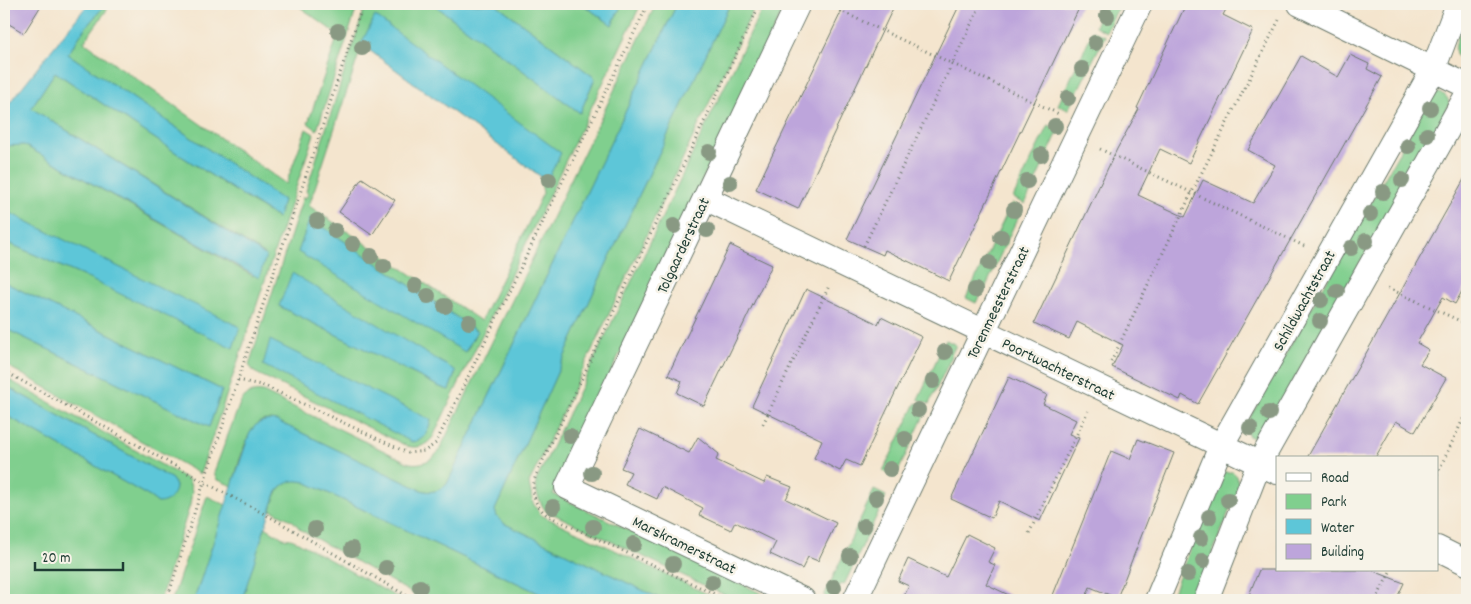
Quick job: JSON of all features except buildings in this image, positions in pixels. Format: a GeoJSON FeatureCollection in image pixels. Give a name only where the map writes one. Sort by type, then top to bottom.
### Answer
{"type":"FeatureCollection","features":[{"type":"Feature","properties":{"kind":"street","name":"Tolgaarderstraat"},"geometry":{"type":"LineString","coordinates":[[567,487],[798,4]]}},
{"type":"Feature","properties":{"kind":"street","name":"Torenmeesterstraat"},"geometry":{"type":"LineString","coordinates":[[855,600],[1140,4]]}},
{"type":"Feature","properties":{"kind":"street","name":"Schildwachtstraat"},"geometry":{"type":"LineString","coordinates":[[1157,600],[1221,446],[1433,70],[1458,4]]}},
{"type":"Feature","properties":{"kind":"street"},"geometry":{"type":"LineString","coordinates":[[1291,8],[1467,86]]}},
{"type":"Feature","properties":{"kind":"street"},"geometry":{"type":"LineString","coordinates":[[1206,600],[1268,468],[1364,277],[1467,95]]}},
{"type":"Feature","properties":{"kind":"street","name":"Poortwachterstraat"},"geometry":{"type":"LineString","coordinates":[[705,198],[1268,468]]}},
{"type":"Feature","properties":{"kind":"street","name":"Marskramerstraat"},"geometry":{"type":"LineString","coordinates":[[567,487],[803,600]]}},
{"type":"Feature","properties":{"kind":"street"},"geometry":{"type":"LineString","coordinates":[[1438,548],[1467,563]]}},
{"type":"Feature","properties":{"kind":"path"},"geometry":{"type":"LineString","coordinates":[[168,600],[204,482],[363,4]]}},
{"type":"Feature","properties":{"kind":"path"},"geometry":{"type":"LineString","coordinates":[[238,380],[265,386],[408,453],[425,451],[436,443],[648,4]]}},
{"type":"Feature","properties":{"kind":"path"},"geometry":{"type":"LineString","coordinates":[[826,4],[952,63],[1192,192],[1327,257]]}},
{"type":"Feature","properties":{"kind":"path"},"geometry":{"type":"LineString","coordinates":[[763,424],[847,266],[981,4]]}},
{"type":"Feature","properties":{"kind":"path"},"geometry":{"type":"LineString","coordinates":[[1029,533],[1100,388],[1192,192],[1291,8]]}},
{"type":"Feature","properties":{"kind":"path"},"geometry":{"type":"LineString","coordinates":[[1364,277],[1467,324]]}},
{"type":"Feature","properties":{"kind":"path"},"geometry":{"type":"LineString","coordinates":[[4,371],[272,518],[414,600]]}},
{"type":"Feature","properties":{"kind":"path"},"geometry":{"type":"LineString","coordinates":[[1438,472],[1467,411]]}},
{"type":"Feature","properties":{"kind":"path"},"geometry":{"type":"LineString","coordinates":[[1376,600],[1390,572]]}},
{"type":"Feature","properties":{"kind":"green space"},"geometry":{"type":"Polygon","coordinates":[[[106,4],[111,4],[84,42],[286,184],[306,129],[314,134],[200,474],[4,364],[4,328],[209,427],[222,390],[4,282],[4,241],[85,277],[240,328],[4,210],[5,145],[24,145],[253,276],[266,255],[31,108],[55,72],[277,218],[283,200],[68,54],[85,28],[106,4]]]}},
{"type":"Feature","properties":{"kind":"green space"},"geometry":{"type":"Polygon","coordinates":[[[296,4],[358,4],[317,130],[308,123],[338,35],[296,4]]]}},
{"type":"Feature","properties":{"kind":"green space"},"geometry":{"type":"Polygon","coordinates":[[[366,4],[433,4],[580,113],[595,78],[496,4],[582,4],[612,25],[622,4],[641,4],[433,437],[425,445],[418,447],[407,446],[254,372],[249,365],[303,197],[306,198],[308,194],[306,191],[366,4]],[[361,44],[367,49],[360,51],[309,206],[481,321],[543,193],[540,177],[547,181],[361,44]],[[310,218],[466,352],[477,331],[310,218]],[[279,306],[449,390],[456,371],[279,306]]]}},
{"type":"Feature","properties":{"kind":"green space"},"geometry":{"type":"Polygon","coordinates":[[[656,4],[677,4],[447,484],[435,491],[421,490],[277,421],[270,420],[258,423],[253,428],[242,453],[232,486],[216,479],[214,472],[240,403],[247,395],[253,392],[263,392],[409,463],[422,463],[429,460],[439,451],[656,4]]]}},
{"type":"Feature","properties":{"kind":"green space"},"geometry":{"type":"Polygon","coordinates":[[[730,4],[756,4],[529,483],[533,503],[541,515],[720,600],[663,600],[503,523],[497,517],[495,510],[605,267],[730,4]]]}},
{"type":"Feature","properties":{"kind":"green space"},"geometry":{"type":"Polygon","coordinates":[[[764,4],[786,4],[553,494],[775,600],[735,600],[545,510],[538,496],[536,481],[764,4]]]}},
{"type":"Feature","properties":{"kind":"green space"},"geometry":{"type":"Polygon","coordinates":[[[1106,4],[1120,4],[1106,32],[1095,26],[1106,4]]]}},
{"type":"Feature","properties":{"kind":"green space"},"geometry":{"type":"Polygon","coordinates":[[[1467,14],[1467,59],[1460,58],[1456,54],[1455,48],[1467,14]]]}},
{"type":"Feature","properties":{"kind":"green space"},"geometry":{"type":"Polygon","coordinates":[[[1093,31],[1105,36],[1068,110],[1058,105],[1093,31]]]}},
{"type":"Feature","properties":{"kind":"green space"},"geometry":{"type":"Polygon","coordinates":[[[1437,93],[1446,96],[1449,105],[1264,433],[1254,438],[1249,436],[1244,428],[1431,96],[1437,93]]]}},
{"type":"Feature","properties":{"kind":"green space"},"geometry":{"type":"Polygon","coordinates":[[[1048,125],[1058,129],[1058,132],[1025,204],[1013,198],[1048,125]]]}},
{"type":"Feature","properties":{"kind":"green space"},"geometry":{"type":"Polygon","coordinates":[[[1012,203],[1022,208],[983,293],[981,292],[976,303],[966,298],[1012,203]]]}},
{"type":"Feature","properties":{"kind":"green space"},"geometry":{"type":"Polygon","coordinates":[[[946,340],[956,345],[929,404],[918,399],[946,340]]]}},
{"type":"Feature","properties":{"kind":"green space"},"geometry":{"type":"Polygon","coordinates":[[[4,377],[189,480],[192,491],[190,505],[160,600],[4,600],[4,414],[158,503],[172,495],[176,486],[172,479],[4,385],[4,377]]]}},
{"type":"Feature","properties":{"kind":"green space"},"geometry":{"type":"Polygon","coordinates":[[[916,403],[927,409],[896,476],[883,471],[916,403]]]}},
{"type":"Feature","properties":{"kind":"green space"},"geometry":{"type":"Polygon","coordinates":[[[1224,472],[1233,472],[1237,476],[1239,486],[1194,600],[1170,600],[1218,479],[1224,472]]]}},
{"type":"Feature","properties":{"kind":"green space"},"geometry":{"type":"Polygon","coordinates":[[[293,480],[305,482],[553,600],[424,600],[301,530],[293,521],[271,510],[278,491],[293,480]]]}},
{"type":"Feature","properties":{"kind":"green space"},"geometry":{"type":"Polygon","coordinates":[[[874,490],[886,496],[844,585],[841,584],[832,600],[824,596],[874,490]]]}},
{"type":"Feature","properties":{"kind":"green space"},"geometry":{"type":"Polygon","coordinates":[[[207,496],[226,505],[194,600],[172,600],[207,496]]]}},
{"type":"Feature","properties":{"kind":"green space"},"geometry":{"type":"Polygon","coordinates":[[[265,527],[283,538],[298,542],[402,600],[242,600],[265,527]]]}},
{"type":"Feature","properties":{"kind":"water"},"geometry":{"type":"Polygon","coordinates":[[[88,4],[106,4],[85,28],[68,54],[283,200],[278,218],[55,72],[31,108],[266,256],[259,278],[24,145],[4,146],[4,110],[88,4]]]}},
{"type":"Feature","properties":{"kind":"water"},"geometry":{"type":"Polygon","coordinates":[[[433,4],[496,4],[595,78],[580,113],[433,4]]]}},
{"type":"Feature","properties":{"kind":"water"},"geometry":{"type":"Polygon","coordinates":[[[582,4],[622,4],[612,25],[582,4]]]}},
{"type":"Feature","properties":{"kind":"water"},"geometry":{"type":"Polygon","coordinates":[[[677,4],[730,4],[605,267],[495,510],[497,517],[503,523],[663,600],[553,600],[305,482],[296,481],[285,484],[276,493],[242,600],[194,600],[249,435],[260,422],[277,421],[421,490],[435,491],[447,484],[677,4]]]}},
{"type":"Feature","properties":{"kind":"water"},"geometry":{"type":"Polygon","coordinates":[[[375,16],[561,153],[547,181],[361,44],[375,16]]]}},
{"type":"Feature","properties":{"kind":"water"},"geometry":{"type":"Polygon","coordinates":[[[4,210],[240,327],[233,348],[85,277],[4,241],[4,210]]]}},
{"type":"Feature","properties":{"kind":"water"},"geometry":{"type":"Polygon","coordinates":[[[310,218],[477,331],[465,352],[298,252],[310,218]]]}},
{"type":"Feature","properties":{"kind":"water"},"geometry":{"type":"Polygon","coordinates":[[[292,273],[456,371],[449,390],[279,306],[292,273]]]}},
{"type":"Feature","properties":{"kind":"water"},"geometry":{"type":"Polygon","coordinates":[[[4,282],[222,390],[209,427],[4,328],[4,282]]]}},
{"type":"Feature","properties":{"kind":"water"},"geometry":{"type":"Polygon","coordinates":[[[270,340],[431,420],[425,435],[420,440],[412,442],[263,365],[270,340]]]}},
{"type":"Feature","properties":{"kind":"water"},"geometry":{"type":"Polygon","coordinates":[[[4,385],[172,479],[176,486],[173,495],[165,502],[158,503],[4,414],[4,385]]]}}]}
